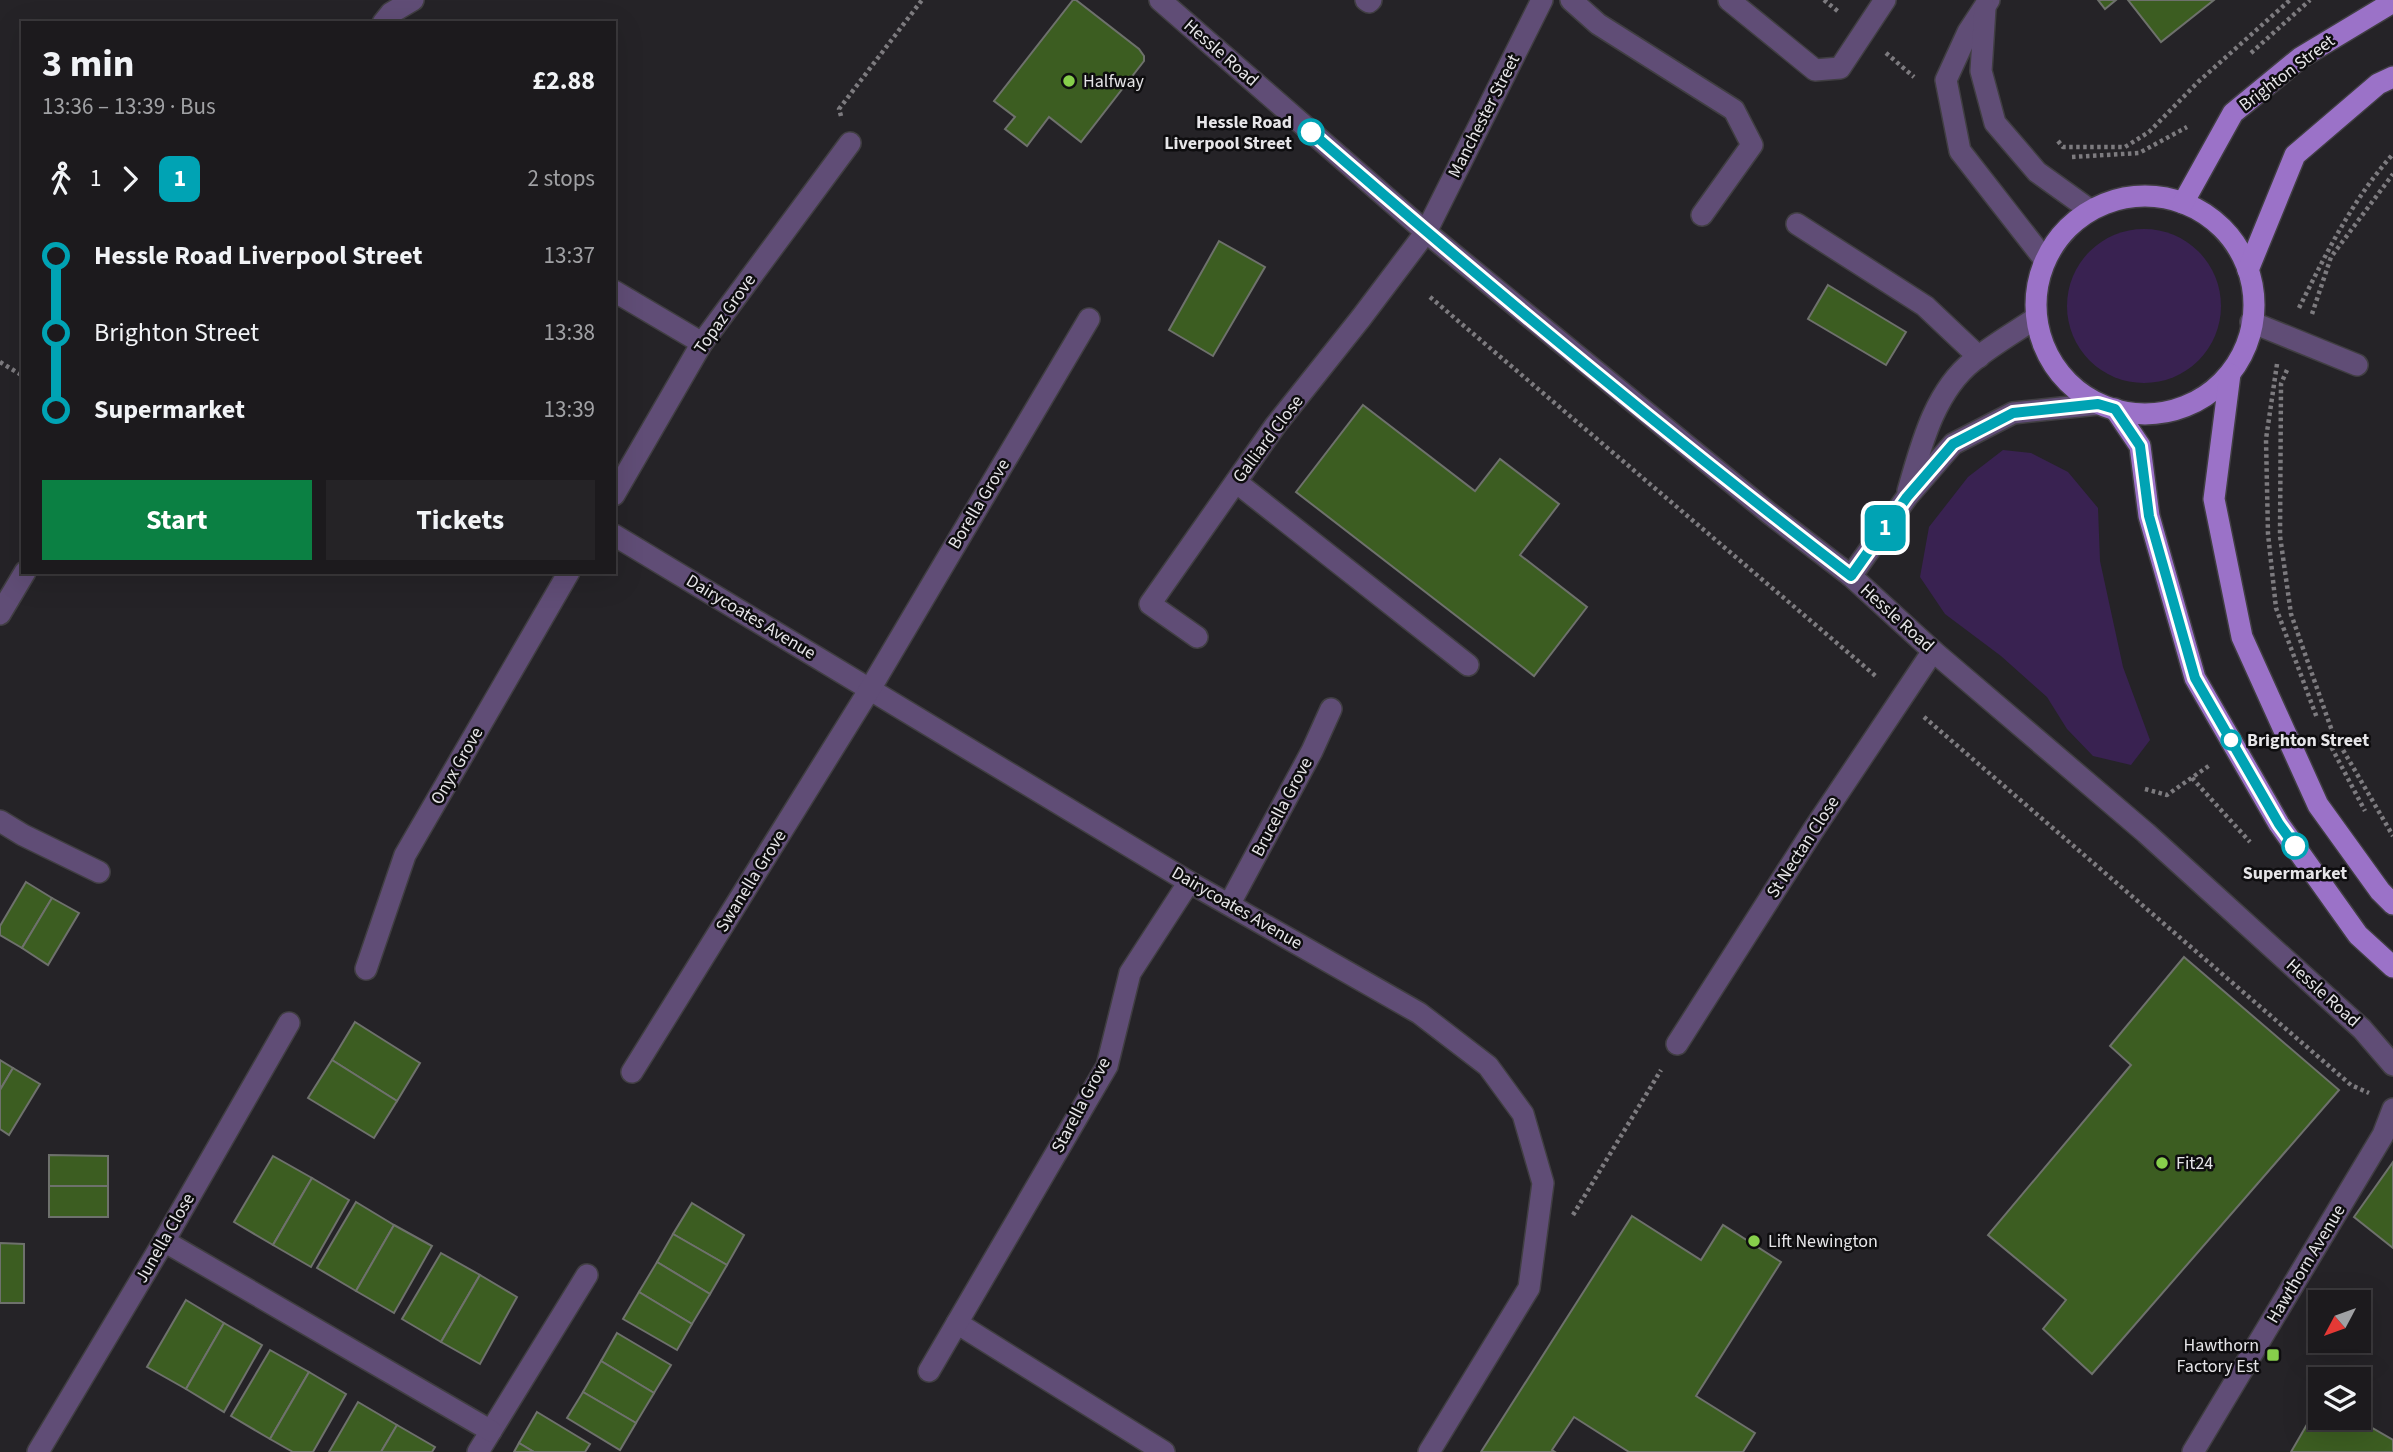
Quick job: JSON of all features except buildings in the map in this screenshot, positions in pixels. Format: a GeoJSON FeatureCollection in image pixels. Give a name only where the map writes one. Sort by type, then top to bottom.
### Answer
{"type":"FeatureCollection","features":[{"type":"Feature","properties":{"kind":"main road","name":"Brighton Street"},"geometry":{"type":"LineString","coordinates":[[2183,203],[2233,113],[2300,58],[2393,2]]}},
{"type":"Feature","properties":{"kind":"main road"},"geometry":{"type":"LineString","coordinates":[[2248,270],[2295,155],[2378,84],[2393,77]]}},
{"type":"Feature","properties":{"kind":"main road"},"geometry":{"type":"LineString","coordinates":[[2152,196],[2183,203],[2211,218],[2234,242],[2248,270],[2255,306],[2248,342],[2230,374],[2203,398],[2169,412],[2133,414],[2107,406],[2068,382],[2046,353],[2036,318],[2036,289],[2045,260],[2063,232],[2090,211],[2120,199],[2152,196]]}},
{"type":"Feature","properties":{"kind":"main road"},"geometry":{"type":"LineString","coordinates":[[2230,374],[2214,499],[2242,637],[2318,805],[2379,891],[2393,904]]}},
{"type":"Feature","properties":{"kind":"main road"},"geometry":{"type":"LineString","coordinates":[[2107,406],[2140,446],[2149,516],[2195,678],[2279,824],[2358,935],[2393,967]]}},
{"type":"Feature","properties":{"kind":"street"},"geometry":{"type":"LineString","coordinates":[[385,21],[391,13],[413,0]]}},
{"type":"Feature","properties":{"kind":"street","name":"Hessle Road"},"geometry":{"type":"LineString","coordinates":[[1160,0],[1426,232],[1769,513],[1851,576],[1933,651],[2075,770],[2177,861],[2362,1029],[2393,1065]]}},
{"type":"Feature","properties":{"kind":"street","name":"Manchester Street"},"geometry":{"type":"LineString","coordinates":[[1426,232],[1542,0]]}},
{"type":"Feature","properties":{"kind":"street"},"geometry":{"type":"LineString","coordinates":[[1571,0],[1598,24],[1734,110],[1752,145],[1702,215]]}},
{"type":"Feature","properties":{"kind":"street"},"geometry":{"type":"LineString","coordinates":[[1729,0],[1815,70],[1840,68],[1885,0]]}},
{"type":"Feature","properties":{"kind":"street"},"geometry":{"type":"LineString","coordinates":[[1987,3],[1981,71],[1994,123],[2037,172],[2090,211]]}},
{"type":"Feature","properties":{"kind":"street"},"geometry":{"type":"LineString","coordinates":[[1987,3],[1968,32],[1947,80],[1960,151],[2045,260]]}},
{"type":"Feature","properties":{"kind":"street","name":"Topaz Grove"},"geometry":{"type":"LineString","coordinates":[[616,492],[702,344],[850,143]]}},
{"type":"Feature","properties":{"kind":"street"},"geometry":{"type":"LineString","coordinates":[[1797,224],[1925,306],[1979,356]]}},
{"type":"Feature","properties":{"kind":"street","name":"Galliard Close"},"geometry":{"type":"LineString","coordinates":[[1197,637],[1150,604],[1275,426],[1426,232]]}},
{"type":"Feature","properties":{"kind":"street"},"geometry":{"type":"LineString","coordinates":[[616,292],[702,344]]}},
{"type":"Feature","properties":{"kind":"street"},"geometry":{"type":"LineString","coordinates":[[1907,497],[1921,447],[1944,392],[1972,361],[2036,318]]}},
{"type":"Feature","properties":{"kind":"street","name":"Borella Grove"},"geometry":{"type":"LineString","coordinates":[[870,689],[1088,319]]}},
{"type":"Feature","properties":{"kind":"street"},"geometry":{"type":"LineString","coordinates":[[2251,322],[2357,365]]}},
{"type":"Feature","properties":{"kind":"street"},"geometry":{"type":"LineString","coordinates":[[1851,576],[1907,497],[1953,444],[2013,413],[2107,406]]}},
{"type":"Feature","properties":{"kind":"street"},"geometry":{"type":"LineString","coordinates":[[1236,482],[1468,666]]}},
{"type":"Feature","properties":{"kind":"street","name":"Dairycoates Avenue"},"geometry":{"type":"LineString","coordinates":[[616,536],[1189,882],[1419,1013],[1488,1066],[1523,1114],[1543,1183],[1529,1288],[1429,1452]]}},
{"type":"Feature","properties":{"kind":"street"},"geometry":{"type":"LineString","coordinates":[[0,614],[24,574]]}},
{"type":"Feature","properties":{"kind":"street","name":"Onyx Grove"},"geometry":{"type":"LineString","coordinates":[[366,968],[405,855],[568,574]]}},
{"type":"Feature","properties":{"kind":"street","name":"St Nectan Close"},"geometry":{"type":"LineString","coordinates":[[1677,1044],[1814,829],[1933,651]]}},
{"type":"Feature","properties":{"kind":"street","name":"Swanella Grove"},"geometry":{"type":"LineString","coordinates":[[632,1072],[870,689]]}},
{"type":"Feature","properties":{"kind":"street","name":"Brucella Grove"},"geometry":{"type":"LineString","coordinates":[[1230,903],[1312,751],[1331,709]]}},
{"type":"Feature","properties":{"kind":"street"},"geometry":{"type":"LineString","coordinates":[[0,821],[99,872]]}},
{"type":"Feature","properties":{"kind":"street","name":"Starella Grove"},"geometry":{"type":"LineString","coordinates":[[929,1371],[1107,1066],[1130,973],[1189,882]]}},
{"type":"Feature","properties":{"kind":"street","name":"Junella Close"},"geometry":{"type":"LineString","coordinates":[[38,1452],[164,1241],[289,1023]]}},
{"type":"Feature","properties":{"kind":"street","name":"Hawthorn Avenue"},"geometry":{"type":"LineString","coordinates":[[2193,1452],[2383,1135],[2393,1109]]}},
{"type":"Feature","properties":{"kind":"street"},"geometry":{"type":"LineString","coordinates":[[164,1241],[491,1431]]}},
{"type":"Feature","properties":{"kind":"street"},"geometry":{"type":"LineString","coordinates":[[478,1452],[587,1275]]}},
{"type":"Feature","properties":{"kind":"street"},"geometry":{"type":"LineString","coordinates":[[957,1323],[1164,1452]]}},
{"type":"Feature","properties":{"kind":"path"},"geometry":{"type":"LineString","coordinates":[[850,143],[839,109],[922,0]]}},
{"type":"Feature","properties":{"kind":"path"},"geometry":{"type":"LineString","coordinates":[[2058,141],[2063,147],[2125,146],[2150,132],[2207,73],[2290,0]]}},
{"type":"Feature","properties":{"kind":"path"},"geometry":{"type":"LineString","coordinates":[[2243,60],[2310,0]]}},
{"type":"Feature","properties":{"kind":"path"},"geometry":{"type":"LineString","coordinates":[[2037,172],[2070,157],[2139,153],[2194,123]]}},
{"type":"Feature","properties":{"kind":"path"},"geometry":{"type":"LineString","coordinates":[[2393,154],[2376,173],[2336,234],[2292,338],[2281,384],[2280,536],[2291,614],[2332,731],[2393,836]]}},
{"type":"Feature","properties":{"kind":"path"},"geometry":{"type":"LineString","coordinates":[[2368,817],[2320,726],[2276,608],[2268,534],[2266,439],[2279,347],[2292,338],[2317,305],[2331,257],[2393,174]]}},
{"type":"Feature","properties":{"kind":"path"},"geometry":{"type":"LineString","coordinates":[[0,362],[21,375]]}},
{"type":"Feature","properties":{"kind":"path"},"geometry":{"type":"LineString","coordinates":[[1572,1218],[1677,1044]]}},
{"type":"Feature","properties":{"kind":"shaded area"},"geometry":{"type":"Polygon","coordinates":[[[2144,229],[2174,234],[2199,251],[2216,276],[2221,306],[2216,336],[2199,361],[2174,378],[2144,383],[2114,378],[2089,361],[2072,336],[2067,306],[2072,276],[2089,251],[2114,234],[2144,229]]]}},
{"type":"Feature","properties":{"kind":"shaded area"},"geometry":{"type":"Polygon","coordinates":[[[2003,450],[2031,453],[2068,472],[2098,508],[2100,561],[2123,667],[2150,740],[2131,765],[2093,756],[2067,729],[2047,697],[2001,656],[1945,614],[1920,577],[1929,527],[1968,477],[2003,450]]]}},
{"type":"Feature","properties":{"kind":"bus line","name":"1"},"geometry":{"type":"LineString","coordinates":[[1311,132],[1426,232],[1769,513],[1851,576],[1907,497],[1953,444],[2013,413],[2098,404],[2115,409],[2140,446],[2149,516],[2195,678],[2279,824],[2295,846]]}},
{"type":"Feature","properties":{"kind":"place","name":"Halfway"},"geometry":{"type":"Point","coordinates":[1069,81]}},
{"type":"Feature","properties":{"kind":"place","name":"Hessle Road Liverpool Street"},"geometry":{"type":"Point","coordinates":[1311,132]}},
{"type":"Feature","properties":{"kind":"place","name":"Brighton Street"},"geometry":{"type":"Point","coordinates":[2231,740]}},
{"type":"Feature","properties":{"kind":"place","name":"Supermarket"},"geometry":{"type":"Point","coordinates":[2295,846]}},
{"type":"Feature","properties":{"kind":"place","name":"Fit24"},"geometry":{"type":"Point","coordinates":[2162,1163]}},
{"type":"Feature","properties":{"kind":"place","name":"Lift Newington"},"geometry":{"type":"Point","coordinates":[1754,1241]}},
{"type":"Feature","properties":{"kind":"place","name":"Hawthorn Factory Est"},"geometry":{"type":"Point","coordinates":[2273,1355]}}]}
